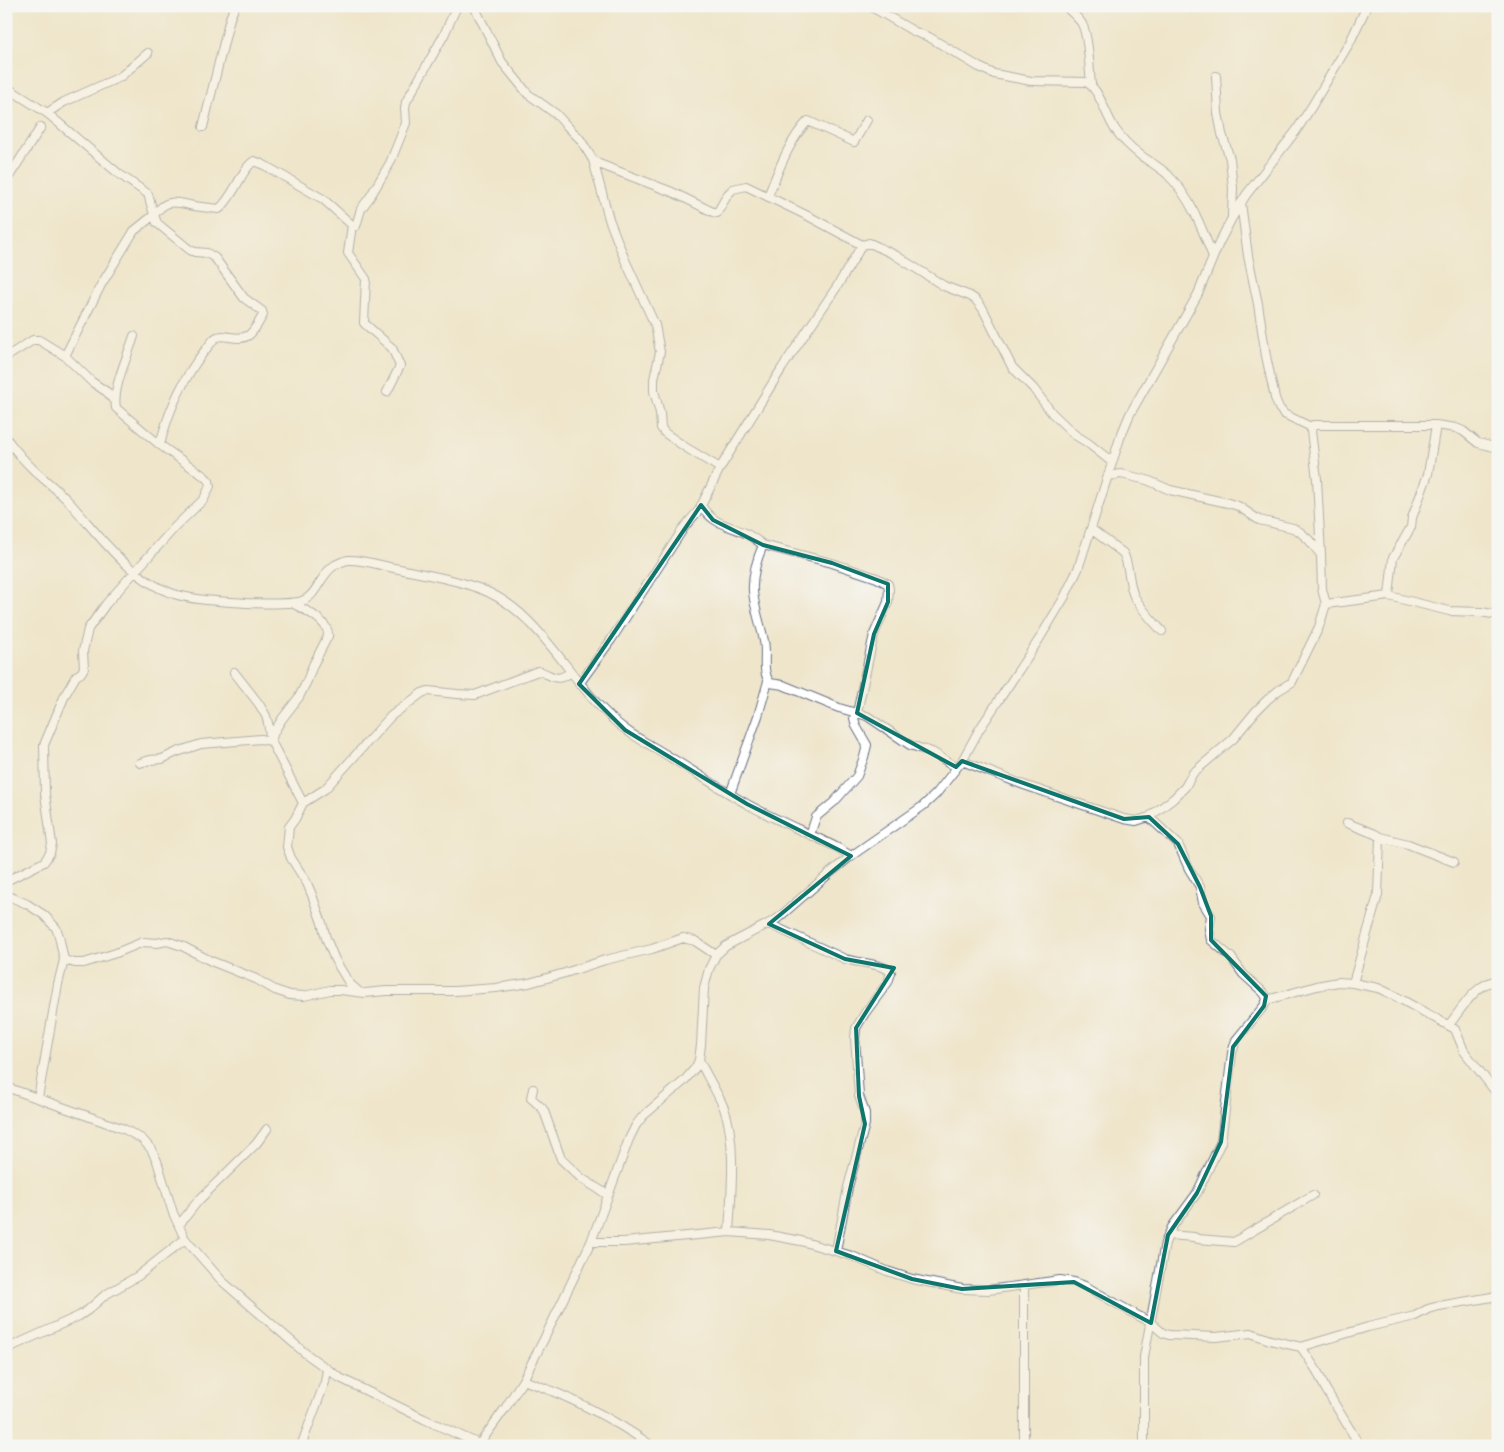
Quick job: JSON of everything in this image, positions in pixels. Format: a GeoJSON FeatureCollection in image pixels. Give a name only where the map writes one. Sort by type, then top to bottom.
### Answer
{"type":"FeatureCollection","features":[{"type":"Feature","properties":{"kind":"street"},"geometry":{"type":"LineString","coordinates":[[203,127],[230,18],[235,6]]}},
{"type":"Feature","properties":{"kind":"street"},"geometry":{"type":"LineString","coordinates":[[64,356],[101,285],[134,231],[154,215],[159,208],[170,202],[218,209],[225,204],[251,162],[254,161],[264,165],[323,200],[352,225],[356,226],[361,209],[390,163],[406,123],[406,102],[444,34],[457,6]]}},
{"type":"Feature","properties":{"kind":"street"},"geometry":{"type":"LineString","coordinates":[[474,6],[502,62],[528,94],[556,114],[580,139],[593,160],[609,219],[625,260],[655,325],[660,352],[654,379],[654,391],[660,413],[661,428],[671,437],[720,468]]}},
{"type":"Feature","properties":{"kind":"street"},"geometry":{"type":"LineString","coordinates":[[870,6],[899,23],[930,37],[956,54],[994,74],[1031,81],[1085,82],[1091,84]]}},
{"type":"Feature","properties":{"kind":"street"},"geometry":{"type":"LineString","coordinates":[[1065,6],[1077,16],[1082,25],[1086,36],[1091,84],[1110,123],[1123,140],[1166,173],[1177,184],[1201,226],[1213,257]]}},
{"type":"Feature","properties":{"kind":"street"},"geometry":{"type":"LineString","coordinates":[[6,1087],[124,1129],[142,1139],[157,1161],[173,1213],[185,1239],[222,1281],[304,1352],[340,1378],[478,1445],[523,1380],[591,1242],[629,1139],[636,1125],[656,1104],[692,1074],[699,1060],[704,988],[709,969],[716,955],[726,946],[743,936],[769,924],[851,856],[923,806],[936,794],[962,761],[979,730],[1064,598],[1078,568],[1112,462],[1130,414],[1198,294],[1232,218],[1246,195],[1292,138],[1350,42],[1367,6]]}},
{"type":"Feature","properties":{"kind":"street"},"geometry":{"type":"LineString","coordinates":[[47,113],[64,102],[120,77],[148,53]]}},
{"type":"Feature","properties":{"kind":"street"},"geometry":{"type":"LineString","coordinates":[[1216,76],[1218,114],[1230,159],[1233,188],[1232,218]]}},
{"type":"Feature","properties":{"kind":"street"},"geometry":{"type":"LineString","coordinates":[[6,87],[47,113],[119,174],[148,194],[156,223],[181,244],[195,252],[207,253],[215,258],[244,298],[262,311],[263,315],[249,334],[238,338],[217,336],[196,362],[165,426],[160,445]]}},
{"type":"Feature","properties":{"kind":"street"},"geometry":{"type":"LineString","coordinates":[[768,196],[783,159],[802,127],[808,121],[854,142],[867,120]]}},
{"type":"Feature","properties":{"kind":"street"},"geometry":{"type":"LineString","coordinates":[[6,181],[41,127]]}},
{"type":"Feature","properties":{"kind":"street"},"geometry":{"type":"LineString","coordinates":[[593,160],[672,192],[717,213],[733,189],[746,186],[862,245]]}},
{"type":"Feature","properties":{"kind":"street"},"geometry":{"type":"LineString","coordinates":[[1241,203],[1248,256],[1275,398],[1284,414],[1311,427]]}},
{"type":"Feature","properties":{"kind":"street"},"geometry":{"type":"LineString","coordinates":[[352,225],[348,253],[366,279],[364,324],[392,348],[400,366],[388,392]]}},
{"type":"Feature","properties":{"kind":"street"},"geometry":{"type":"LineString","coordinates":[[579,684],[611,640],[685,526],[702,505],[720,468],[862,245],[869,243],[895,255],[944,286],[976,300],[1012,367],[1052,413],[1075,435],[1112,462]]}},
{"type":"Feature","properties":{"kind":"street"},"geometry":{"type":"LineString","coordinates":[[114,401],[134,336]]}},
{"type":"Feature","properties":{"kind":"street"},"geometry":{"type":"LineString","coordinates":[[6,357],[33,340],[39,340],[64,356],[92,382],[107,392],[114,401],[116,408],[122,414],[160,445],[204,476],[210,486],[204,499],[176,526],[106,604],[88,630],[84,651],[84,668],[76,676],[65,695],[44,745],[44,781],[52,844],[50,853],[44,862],[6,881]]}},
{"type":"Feature","properties":{"kind":"street"},"geometry":{"type":"LineString","coordinates":[[1311,427],[1315,424],[1436,425],[1456,428],[1478,442],[1498,448]]}},
{"type":"Feature","properties":{"kind":"street"},"geometry":{"type":"LineString","coordinates":[[1389,596],[1393,558],[1411,527],[1412,518],[1428,474],[1436,425]]}},
{"type":"Feature","properties":{"kind":"street"},"geometry":{"type":"LineString","coordinates":[[962,761],[1024,785],[1124,819],[1136,821],[1149,817],[1179,794],[1186,787],[1193,773],[1233,740],[1268,699],[1292,682],[1319,627],[1326,604],[1322,589],[1318,488],[1311,427]]}},
{"type":"Feature","properties":{"kind":"street"},"geometry":{"type":"LineString","coordinates":[[6,438],[33,470],[68,501],[92,529],[136,572],[154,585],[170,592],[197,599],[252,603],[292,603],[302,601],[310,596],[330,569],[338,563],[347,560],[446,579],[477,587],[496,595],[514,608],[552,648],[579,684],[625,730],[747,804],[851,856]]}},
{"type":"Feature","properties":{"kind":"street"},"geometry":{"type":"LineString","coordinates":[[1108,476],[1121,474],[1130,476],[1147,480],[1170,490],[1238,506],[1258,520],[1293,528],[1300,532],[1321,555]]}},
{"type":"Feature","properties":{"kind":"street"},"geometry":{"type":"LineString","coordinates":[[702,505],[713,520],[747,534],[763,545],[832,563],[877,578],[888,584],[890,590],[888,602],[874,634],[857,713],[854,718],[856,726],[867,745],[864,758],[857,776],[834,802],[816,816],[810,834]]}},
{"type":"Feature","properties":{"kind":"street"},"geometry":{"type":"LineString","coordinates":[[1091,529],[1123,553],[1134,596],[1162,631]]}},
{"type":"Feature","properties":{"kind":"street"},"geometry":{"type":"LineString","coordinates":[[730,794],[758,716],[768,681],[764,658],[764,641],[753,592],[754,572],[763,545]]}},
{"type":"Feature","properties":{"kind":"street"},"geometry":{"type":"LineString","coordinates":[[1326,604],[1389,596],[1449,611],[1481,612],[1498,616]]}},
{"type":"Feature","properties":{"kind":"street"},"geometry":{"type":"LineString","coordinates":[[271,741],[282,719],[300,697],[329,632],[320,620],[292,603]]}},
{"type":"Feature","properties":{"kind":"street"},"geometry":{"type":"LineString","coordinates":[[365,993],[357,990],[349,983],[335,960],[307,883],[291,858],[287,847],[289,827],[303,803],[324,788],[391,716],[422,692],[475,695],[538,671],[558,679],[570,673]]}},
{"type":"Feature","properties":{"kind":"street"},"geometry":{"type":"LineString","coordinates":[[234,672],[266,716],[271,741],[303,803]]}},
{"type":"Feature","properties":{"kind":"street"},"geometry":{"type":"LineString","coordinates":[[768,681],[772,684],[783,685],[875,721],[910,745],[932,752],[956,767]]}},
{"type":"Feature","properties":{"kind":"street"},"geometry":{"type":"LineString","coordinates":[[140,763],[162,759],[201,744],[261,739],[271,741]]}},
{"type":"Feature","properties":{"kind":"street"},"geometry":{"type":"LineString","coordinates":[[1144,1446],[1144,1356],[1165,1243],[1168,1234],[1197,1193],[1221,1142],[1232,1053],[1236,1040],[1267,1000],[1263,992],[1243,974],[1231,957],[1211,940],[1209,929],[1211,916],[1203,903],[1200,886],[1189,869],[1178,844],[1149,817]]}},
{"type":"Feature","properties":{"kind":"street"},"geometry":{"type":"LineString","coordinates":[[1347,823],[1380,837],[1408,844],[1454,862]]}},
{"type":"Feature","properties":{"kind":"street"},"geometry":{"type":"LineString","coordinates":[[1353,983],[1378,894],[1380,837]]}},
{"type":"Feature","properties":{"kind":"street"},"geometry":{"type":"LineString","coordinates":[[6,895],[27,904],[50,921],[56,928],[59,936],[64,960],[38,1098]]}},
{"type":"Feature","properties":{"kind":"street"},"geometry":{"type":"LineString","coordinates":[[769,924],[845,959],[883,967],[891,973],[888,982],[864,1013],[856,1028],[859,1091],[865,1113],[865,1124],[848,1187],[836,1251]]}},
{"type":"Feature","properties":{"kind":"street"},"geometry":{"type":"LineString","coordinates":[[64,960],[84,963],[143,942],[157,943],[167,941],[182,946],[210,961],[256,979],[275,990],[290,995],[304,996],[330,990],[365,993],[386,991],[455,991],[529,983],[606,960],[652,949],[683,938],[695,941],[716,955]]}},
{"type":"Feature","properties":{"kind":"street"},"geometry":{"type":"LineString","coordinates":[[1449,1025],[1479,987],[1491,980],[1498,981]]}},
{"type":"Feature","properties":{"kind":"street"},"geometry":{"type":"LineString","coordinates":[[1267,1000],[1338,982],[1353,983],[1386,991],[1449,1025],[1457,1032],[1464,1051],[1498,1095]]}},
{"type":"Feature","properties":{"kind":"street"},"geometry":{"type":"LineString","coordinates":[[699,1060],[724,1109],[730,1136],[731,1166],[728,1232]]}},
{"type":"Feature","properties":{"kind":"street"},"geometry":{"type":"LineString","coordinates":[[533,1089],[531,1098],[544,1111],[561,1159],[581,1178],[608,1195]]}},
{"type":"Feature","properties":{"kind":"street"},"geometry":{"type":"LineString","coordinates":[[179,1225],[198,1201],[256,1144],[267,1129]]}},
{"type":"Feature","properties":{"kind":"street"},"geometry":{"type":"LineString","coordinates":[[1168,1234],[1234,1242],[1313,1195]]}},
{"type":"Feature","properties":{"kind":"street"},"geometry":{"type":"LineString","coordinates":[[591,1242],[624,1242],[728,1232],[769,1235],[801,1241],[836,1251],[912,1279],[946,1286],[972,1290],[1024,1286],[1060,1280],[1074,1282],[1085,1286],[1169,1335],[1216,1337],[1251,1333],[1301,1348],[1368,1327],[1415,1316],[1439,1306],[1498,1296]]}},
{"type":"Feature","properties":{"kind":"street"},"geometry":{"type":"LineString","coordinates":[[6,1349],[84,1313],[104,1295],[138,1276],[185,1239]]}},
{"type":"Feature","properties":{"kind":"street"},"geometry":{"type":"LineString","coordinates":[[1024,1286],[1024,1446]]}},
{"type":"Feature","properties":{"kind":"street"},"geometry":{"type":"LineString","coordinates":[[1301,1348],[1317,1371],[1325,1388],[1360,1446]]}},
{"type":"Feature","properties":{"kind":"street"},"geometry":{"type":"LineString","coordinates":[[301,1446],[325,1382],[327,1369]]}},
{"type":"Feature","properties":{"kind":"street"},"geometry":{"type":"LineString","coordinates":[[523,1380],[548,1389],[605,1416],[652,1446]]}},
{"type":"Feature","properties":{"kind":"highlighted area"},"geometry":{"type":"Polygon","coordinates":[[[701,505],[713,520],[763,545],[832,563],[888,584],[888,602],[874,634],[857,713],[956,767],[962,761],[1124,819],[1149,817],[1178,844],[1200,887],[1211,916],[1211,940],[1266,996],[1264,1006],[1233,1047],[1221,1142],[1197,1193],[1168,1235],[1151,1323],[1074,1282],[962,1289],[912,1279],[836,1251],[865,1124],[859,1096],[856,1028],[894,968],[845,959],[769,924],[851,856],[747,804],[625,730],[579,684],[701,505]]]}}]}
